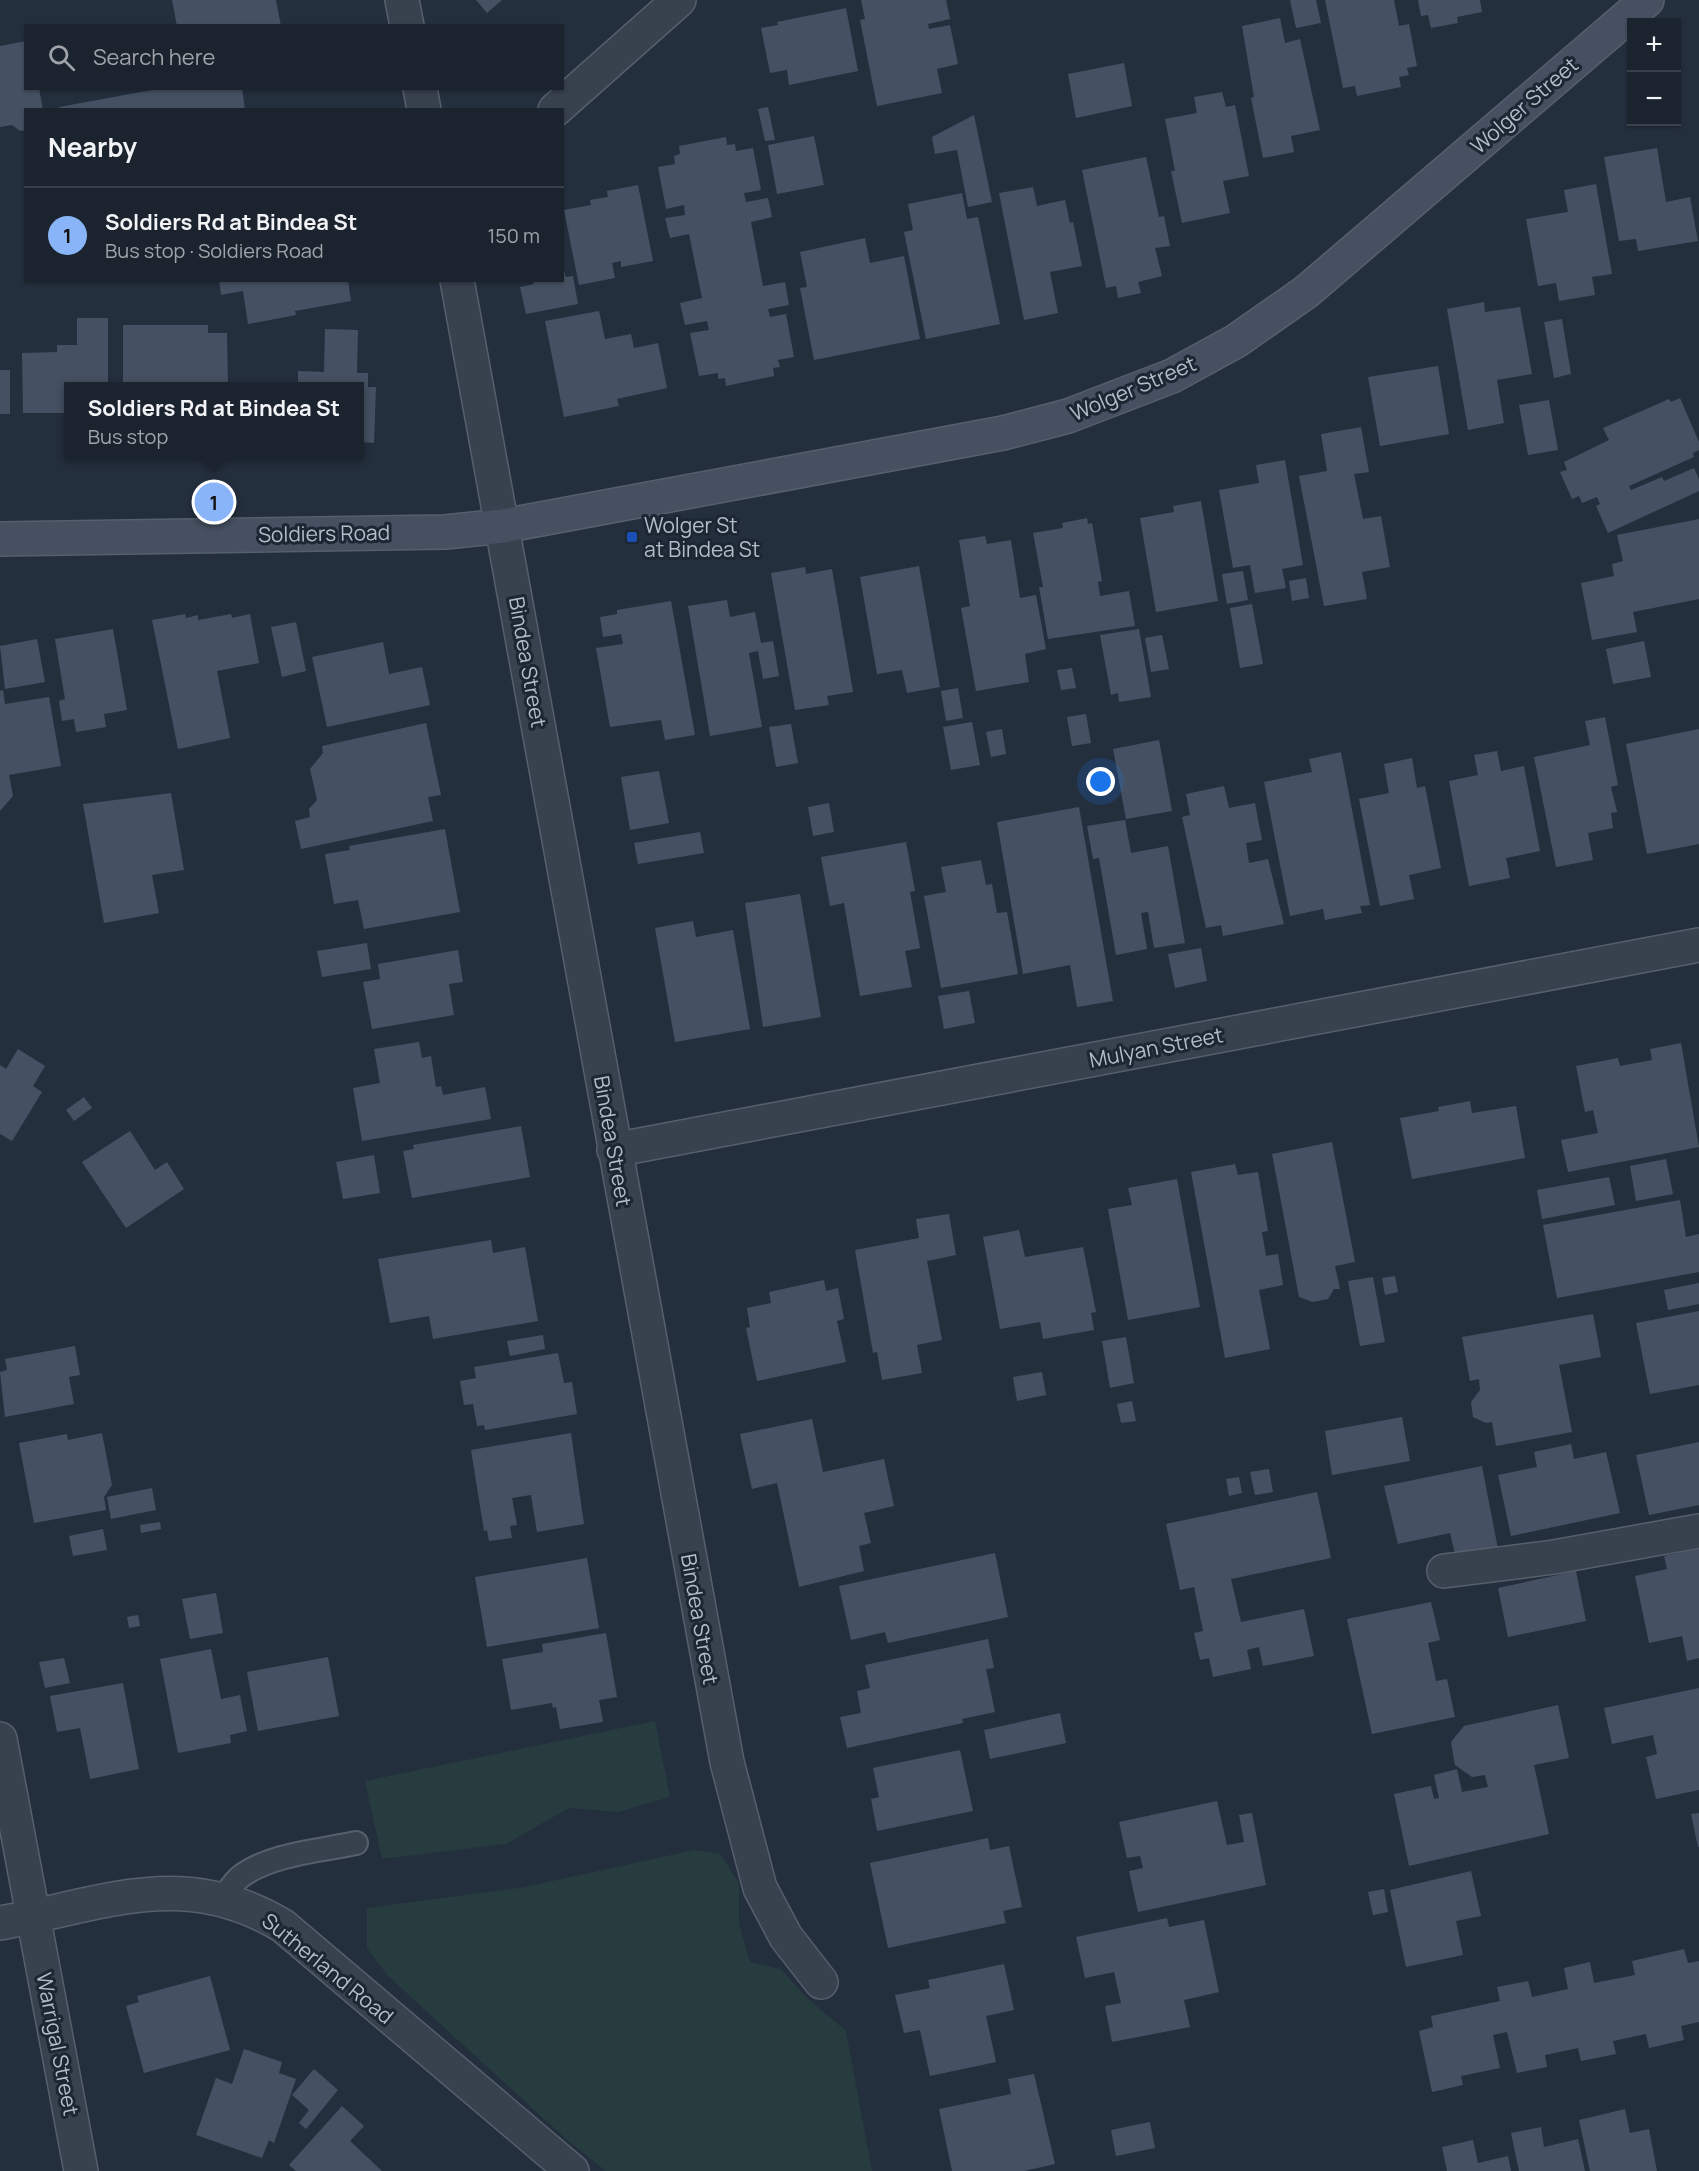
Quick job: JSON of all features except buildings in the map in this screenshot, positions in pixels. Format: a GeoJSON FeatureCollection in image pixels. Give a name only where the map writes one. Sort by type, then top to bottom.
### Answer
{"type":"FeatureCollection","features":[{"type":"Feature","properties":{"kind":"street"},"geometry":{"type":"LineString","coordinates":[[402,0],[407,24]]}},
{"type":"Feature","properties":{"kind":"street"},"geometry":{"type":"LineString","coordinates":[[557,108],[680,0]]}},
{"type":"Feature","properties":{"kind":"street","name":"Wolger Street"},"geometry":{"type":"LineString","coordinates":[[503,526],[1003,433],[1068,416],[1172,375],[1236,341],[1306,292],[1647,0]]}},
{"type":"Feature","properties":{"kind":"street"},"geometry":{"type":"LineString","coordinates":[[420,90],[424,108]]}},
{"type":"Feature","properties":{"kind":"street","name":"Bindea Street"},"geometry":{"type":"LineString","coordinates":[[457,282],[724,1750],[760,1888],[786,1937],[821,1982]]}},
{"type":"Feature","properties":{"kind":"street","name":"Soldiers Road"},"geometry":{"type":"LineString","coordinates":[[0,539],[445,532],[503,526]]}},
{"type":"Feature","properties":{"kind":"street","name":"Mulyan Street"},"geometry":{"type":"LineString","coordinates":[[614,1150],[1699,945]]}},
{"type":"Feature","properties":{"kind":"street"},"geometry":{"type":"LineString","coordinates":[[1444,1571],[1554,1557],[1699,1531]]}},
{"type":"Feature","properties":{"kind":"street","name":"Warrigal Street"},"geometry":{"type":"LineString","coordinates":[[0,1739],[81,2171]]}},
{"type":"Feature","properties":{"kind":"street","name":"Sutherland Road"},"geometry":{"type":"LineString","coordinates":[[0,1923],[155,1892],[197,1894],[222,1899],[261,1913],[283,1926],[572,2171]]}},
{"type":"Feature","properties":{"kind":"lane"},"geometry":{"type":"LineString","coordinates":[[222,1899],[240,1877],[258,1868],[278,1860],[356,1843]]}},
{"type":"Feature","properties":{"kind":"green space"},"geometry":{"type":"Polygon","coordinates":[[[655,1721],[670,1797],[618,1812],[569,1808],[506,1844],[382,1859],[365,1781],[655,1721]]]}},
{"type":"Feature","properties":{"kind":"green space"},"geometry":{"type":"Polygon","coordinates":[[[694,1850],[720,1854],[739,1883],[739,1924],[750,1962],[781,1969],[807,1998],[846,2031],[872,2171],[606,2171],[565,2138],[388,1976],[367,1948],[367,1908],[525,1887],[694,1850]]]}},
{"type":"Feature","properties":{"kind":"place","name":"Soldiers Rd at Bindea St"},"geometry":{"type":"Point","coordinates":[214,502]}},
{"type":"Feature","properties":{"kind":"place","name":"Wolger St at Bindea St"},"geometry":{"type":"Point","coordinates":[632,537]}}]}
